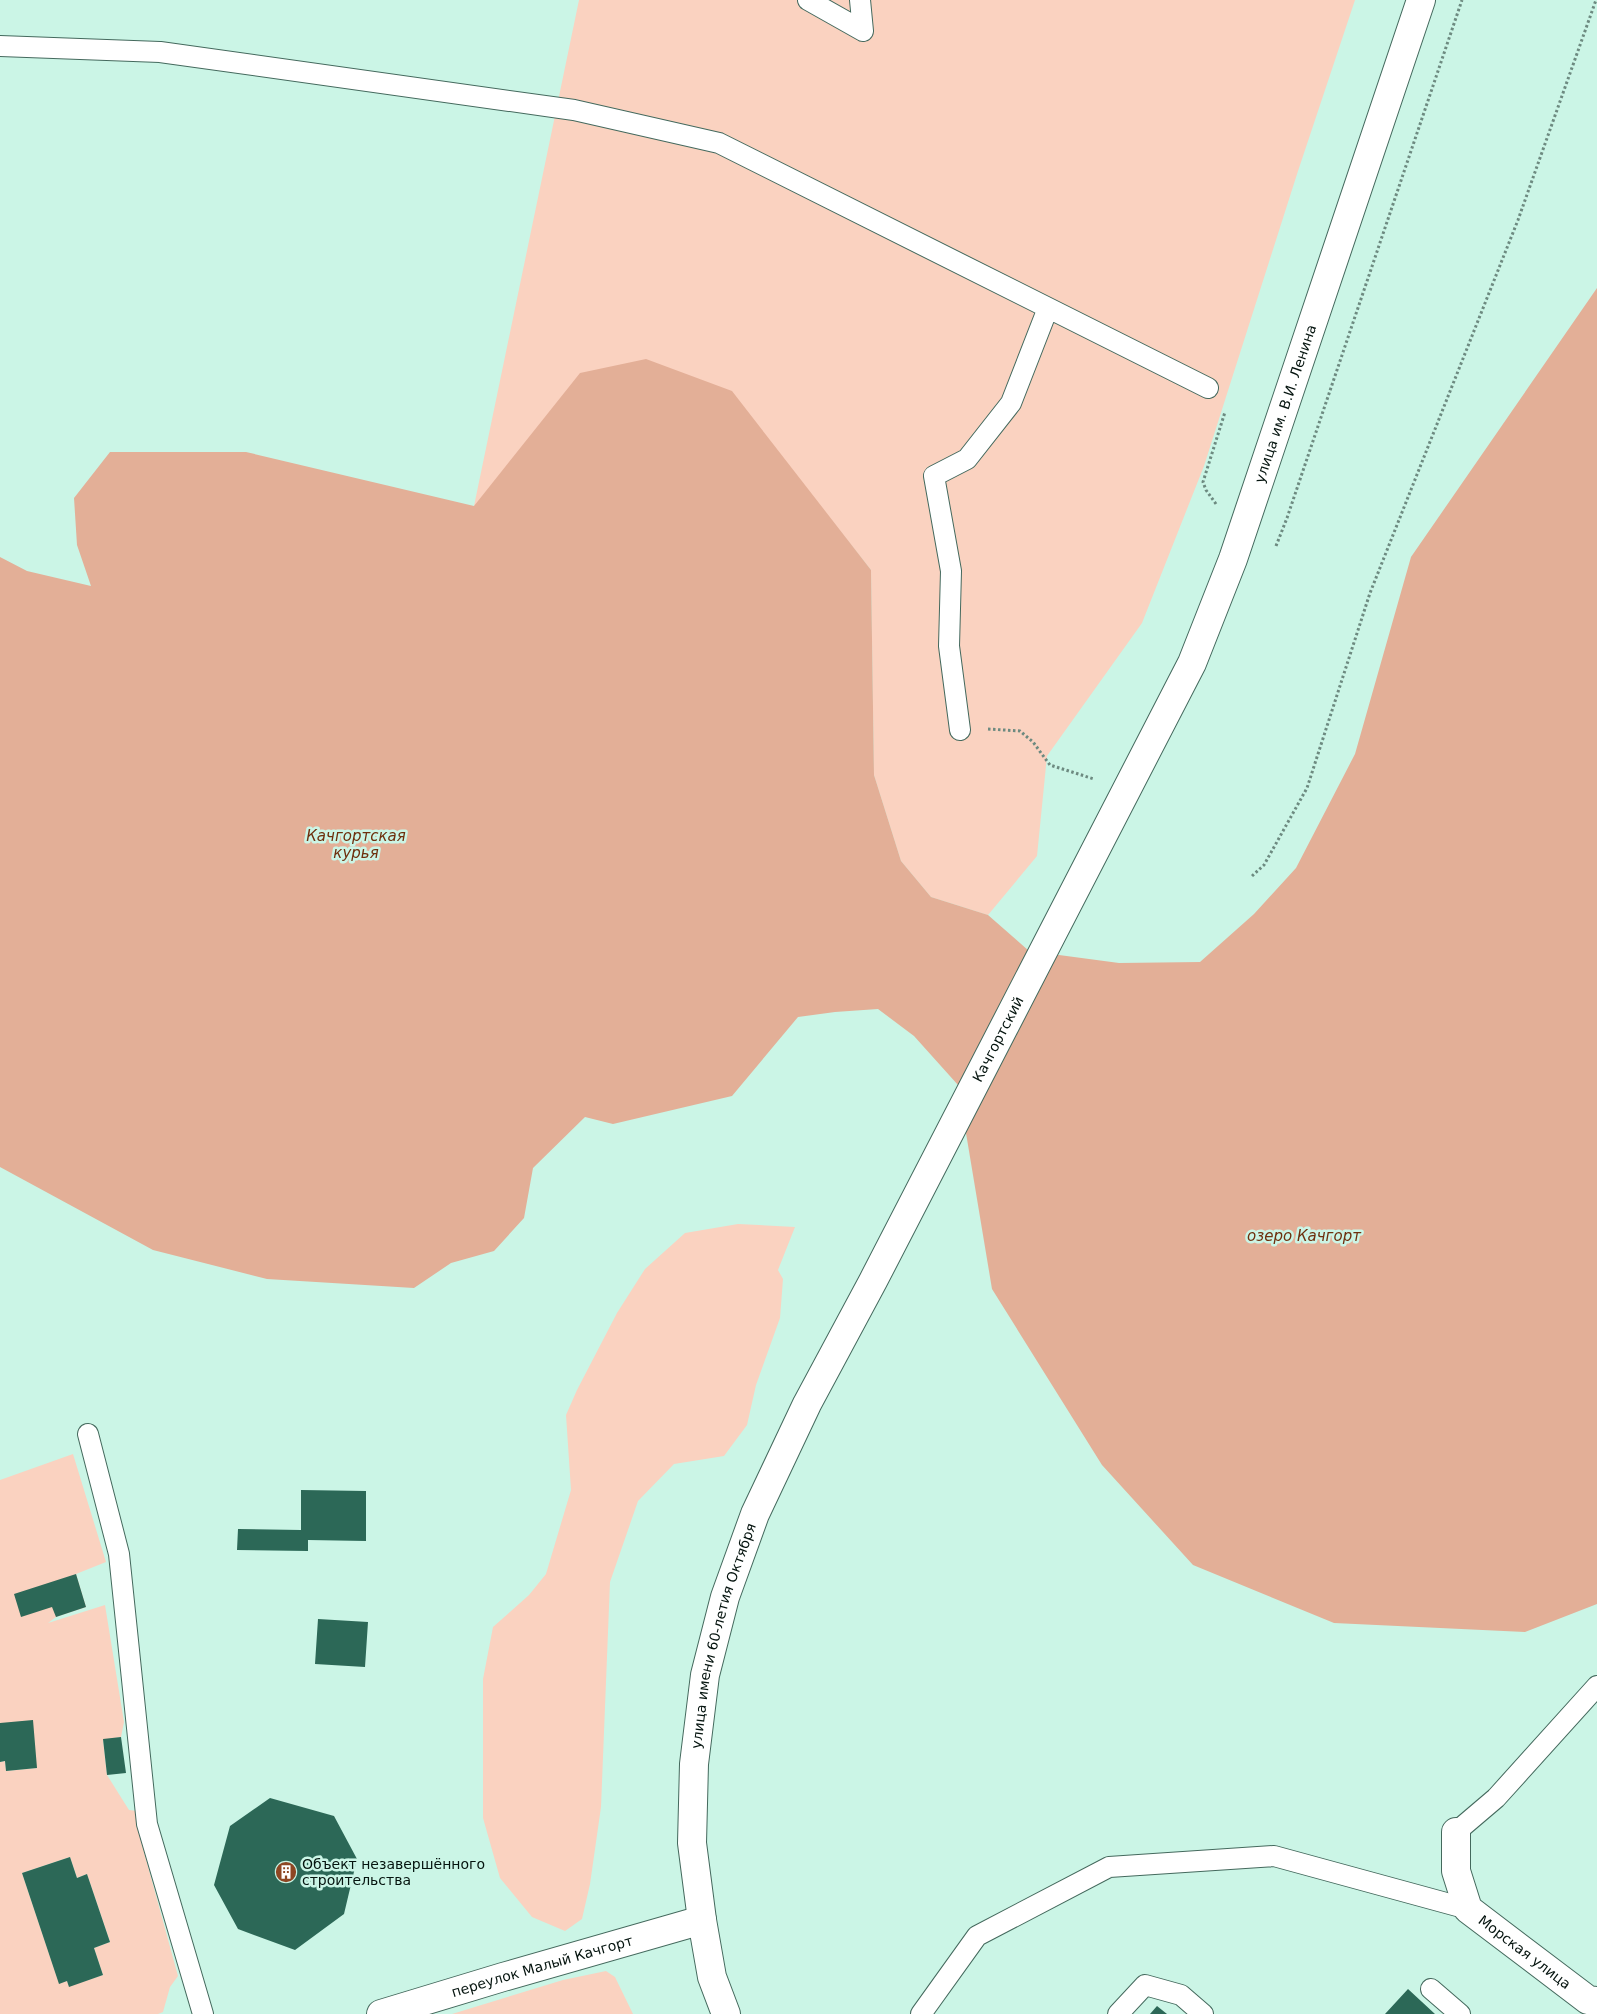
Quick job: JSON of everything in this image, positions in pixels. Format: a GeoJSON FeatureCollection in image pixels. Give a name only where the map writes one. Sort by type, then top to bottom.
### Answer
{"type":"FeatureCollection","features":[{"type":"Feature","properties":{"kind":"main road","name":"улица им. В.И. Ленина"},"geometry":{"type":"LineString","coordinates":[[1123,797],[1192,663],[1233,559],[1421,0]]}},
{"type":"Feature","properties":{"kind":"main road","name":"Качгортский"},"geometry":{"type":"LineString","coordinates":[[872,1281],[1123,797]]}},
{"type":"Feature","properties":{"kind":"main road","name":"улица имени 60-летия Октября"},"geometry":{"type":"LineString","coordinates":[[726,2014],[712,1977],[692,1843],[694,1764],[705,1675],[725,1597],[755,1514],[807,1404],[872,1281]]}},
{"type":"Feature","properties":{"kind":"main road","name":"Морская улица"},"geometry":{"type":"LineString","coordinates":[[1456,1832],[1456,1871],[1468,1909],[1592,2005]]}},
{"type":"Feature","properties":{"kind":"main road","name":"переулок Малый Качгорт"},"geometry":{"type":"LineString","coordinates":[[381,2014],[502,1977],[702,1920]]}},
{"type":"Feature","properties":{"kind":"lane"},"geometry":{"type":"LineString","coordinates":[[808,0],[863,31],[860,0]]}},
{"type":"Feature","properties":{"kind":"lane"},"geometry":{"type":"LineString","coordinates":[[0,46],[160,52],[574,110],[719,143],[1208,388]]}},
{"type":"Feature","properties":{"kind":"lane"},"geometry":{"type":"LineString","coordinates":[[960,730],[949,646],[951,571],[934,476],[967,459],[1011,403],[1048,308]]}},
{"type":"Feature","properties":{"kind":"lane"},"geometry":{"type":"LineString","coordinates":[[88,1434],[118,1554],[147,1824],[204,2014]]}},
{"type":"Feature","properties":{"kind":"lane"},"geometry":{"type":"LineString","coordinates":[[1456,1832],[1496,1798],[1597,1686]]}},
{"type":"Feature","properties":{"kind":"lane"},"geometry":{"type":"LineString","coordinates":[[921,2014],[977,1936],[1109,1867],[1274,1856],[1468,1909]]}},
{"type":"Feature","properties":{"kind":"lane"},"geometry":{"type":"LineString","coordinates":[[1118,2014],[1145,1985],[1181,1996],[1203,2014]]}},
{"type":"Feature","properties":{"kind":"lane"},"geometry":{"type":"LineString","coordinates":[[1431,1989],[1460,2014]]}},
{"type":"Feature","properties":{"kind":"path"},"geometry":{"type":"LineString","coordinates":[[1252,876],[1264,865],[1307,788],[1370,593],[1518,220],[1596,0]]}},
{"type":"Feature","properties":{"kind":"path"},"geometry":{"type":"LineString","coordinates":[[1208,388],[1228,404],[1203,482],[1206,490],[1219,508]]}},
{"type":"Feature","properties":{"kind":"path"},"geometry":{"type":"LineString","coordinates":[[960,730],[1001,728],[1020,731],[1032,742],[1050,765],[1099,781]]}},
{"type":"Feature","properties":{"kind":"shaded area"},"geometry":{"type":"Polygon","coordinates":[[[579,0],[1355,0],[1298,171],[1204,466],[1142,623],[1047,756],[1037,856],[988,915],[931,897],[901,861],[874,775],[871,570],[818,503],[474,506],[579,0]]]}},
{"type":"Feature","properties":{"kind":"shaded area"},"geometry":{"type":"Polygon","coordinates":[[[738,1224],[795,1227],[778,1270],[783,1279],[780,1318],[756,1385],[747,1425],[724,1456],[674,1464],[638,1501],[610,1582],[601,1807],[590,1884],[582,1919],[565,1931],[532,1917],[500,1878],[483,1818],[483,1679],[493,1627],[529,1595],[546,1574],[571,1490],[566,1415],[617,1313],[645,1269],[685,1233],[738,1224]]]}},
{"type":"Feature","properties":{"kind":"shaded area"},"geometry":{"type":"Polygon","coordinates":[[[73,1454],[106,1562],[76,1574],[86,1607],[56,1617],[48,1623],[105,1605],[124,1722],[121,1737],[103,1740],[107,1775],[129,1810],[137,1811],[138,1830],[178,1976],[170,1987],[163,2012],[158,2014],[0,2014],[0,1762],[5,1761],[6,1771],[37,1768],[0,1723],[0,1480],[73,1454]],[[70,1857],[22,1873],[59,1983],[67,1981],[69,1986],[103,1975],[94,1948],[110,1942],[87,1874],[77,1878],[70,1857]]]}},
{"type":"Feature","properties":{"kind":"shaded area"},"geometry":{"type":"Polygon","coordinates":[[[606,1971],[615,1977],[633,2014],[452,2014],[563,1980],[606,1971]]]}},
{"type":"Feature","properties":{"kind":"water"},"geometry":{"type":"Polygon","coordinates":[[[1597,288],[1597,1604],[1525,1632],[1334,1623],[1193,1565],[1102,1465],[992,1289],[958,1085],[914,1036],[878,1009],[798,1017],[732,1096],[613,1124],[585,1117],[533,1168],[524,1218],[494,1251],[451,1263],[414,1288],[267,1279],[153,1250],[0,1167],[0,557],[27,571],[91,586],[77,545],[74,498],[110,452],[246,452],[474,506],[580,373],[646,359],[732,391],[871,570],[874,775],[901,861],[931,897],[988,915],[1029,951],[1119,963],[1200,962],[1254,914],[1296,868],[1355,754],[1411,557],[1597,288]]]}},
{"type":"Feature","properties":{"kind":"building"},"geometry":{"type":"Polygon","coordinates":[[[301,1490],[366,1491],[366,1541],[308,1540],[308,1551],[237,1550],[238,1529],[301,1530],[301,1490]]]}},
{"type":"Feature","properties":{"kind":"building"},"geometry":{"type":"Polygon","coordinates":[[[76,1574],[86,1607],[56,1617],[52,1607],[21,1617],[14,1594],[76,1574]]]}},
{"type":"Feature","properties":{"kind":"building"},"geometry":{"type":"Polygon","coordinates":[[[318,1619],[368,1622],[365,1667],[315,1664],[318,1619]]]}},
{"type":"Feature","properties":{"kind":"building"},"geometry":{"type":"Polygon","coordinates":[[[33,1720],[37,1768],[6,1771],[5,1761],[0,1762],[0,1723],[33,1720]]]}},
{"type":"Feature","properties":{"kind":"building"},"geometry":{"type":"Polygon","coordinates":[[[121,1737],[126,1773],[107,1775],[103,1739],[121,1737]]]}},
{"type":"Feature","properties":{"kind":"building","name":"Объект незавершённого строительства"},"geometry":{"type":"Polygon","coordinates":[[[270,1798],[334,1816],[357,1859],[344,1914],[295,1950],[238,1929],[214,1885],[230,1826],[270,1798]]]}},
{"type":"Feature","properties":{"kind":"building"},"geometry":{"type":"Polygon","coordinates":[[[70,1857],[77,1878],[87,1874],[110,1942],[94,1948],[103,1975],[69,1987],[67,1981],[59,1984],[22,1873],[70,1857]]]}},
{"type":"Feature","properties":{"kind":"building"},"geometry":{"type":"Polygon","coordinates":[[[1408,1989],[1435,2014],[1385,2014],[1408,1989]]]}},
{"type":"Feature","properties":{"kind":"building"},"geometry":{"type":"Polygon","coordinates":[[[1157,2006],[1167,2014],[1150,2014],[1157,2006]]]}},
{"type":"Feature","properties":{"kind":"place","name":"Объект незавершённого строительства"},"geometry":{"type":"Point","coordinates":[286,1872]}},
{"type":"Feature","properties":{"kind":"water label","name":"Качгортская курья"},"geometry":{"type":"Point","coordinates":[356,844]}},
{"type":"Feature","properties":{"kind":"water label","name":"озеро Качгорт"},"geometry":{"type":"Point","coordinates":[1304,1236]}}]}
